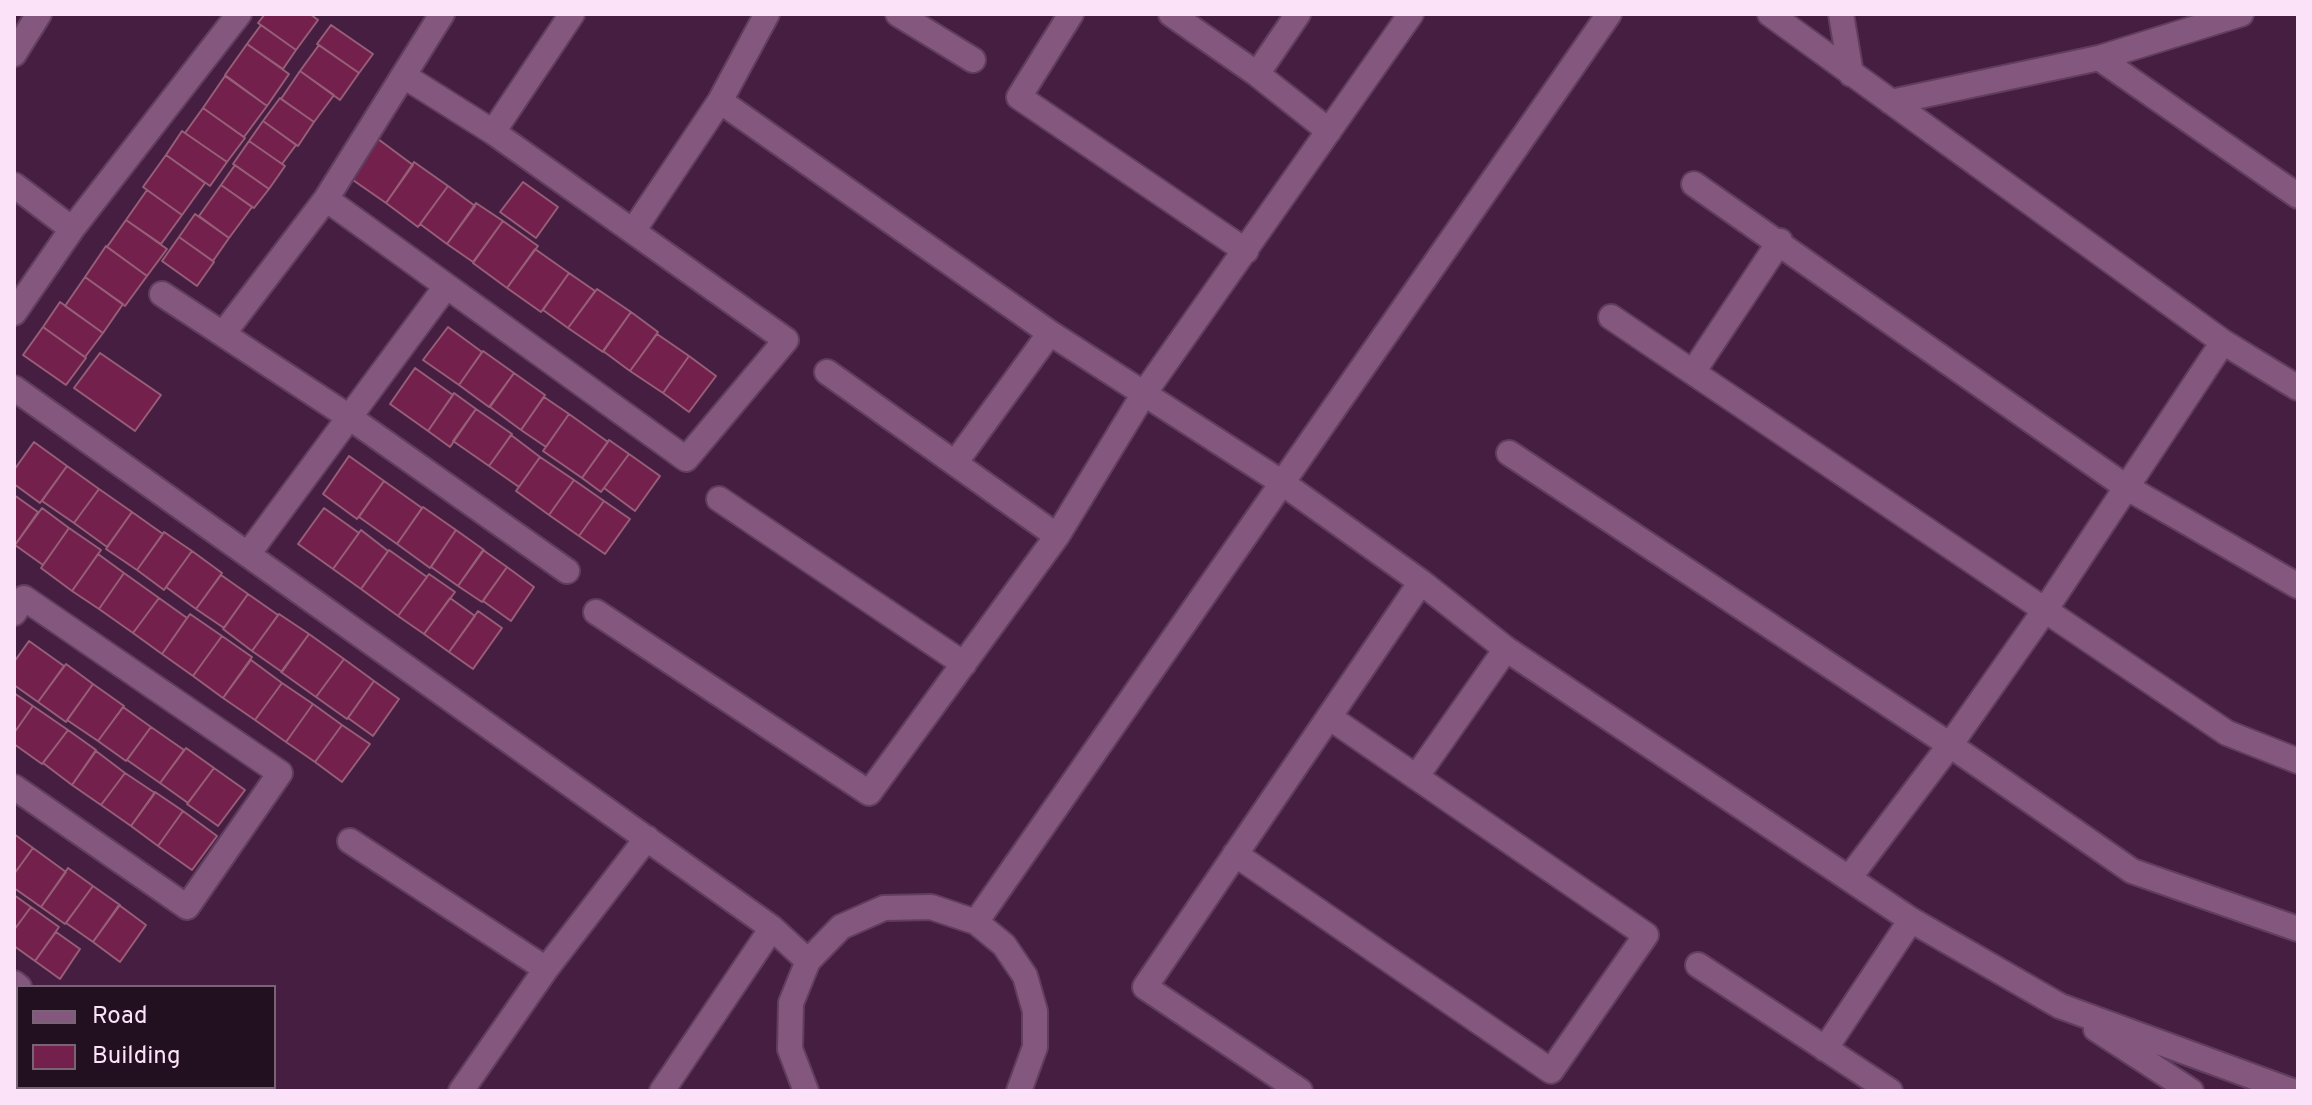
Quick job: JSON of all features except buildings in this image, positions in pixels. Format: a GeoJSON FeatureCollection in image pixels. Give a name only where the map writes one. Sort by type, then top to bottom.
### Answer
{"type":"FeatureCollection","features":[{"type":"Feature","properties":{"kind":"street"},"geometry":{"type":"LineString","coordinates":[[14,54],[39,14]]}},
{"type":"Feature","properties":{"kind":"street"},"geometry":{"type":"LineString","coordinates":[[14,313],[72,229],[239,14]]}},
{"type":"Feature","properties":{"kind":"street"},"geometry":{"type":"LineString","coordinates":[[223,334],[326,199],[442,14]]}},
{"type":"Feature","properties":{"kind":"street"},"geometry":{"type":"LineString","coordinates":[[493,132],[572,14]]}},
{"type":"Feature","properties":{"kind":"street"},"geometry":{"type":"LineString","coordinates":[[633,231],[720,101],[767,14]]}},
{"type":"Feature","properties":{"kind":"street"},"geometry":{"type":"LineString","coordinates":[[898,14],[973,60]]}},
{"type":"Feature","properties":{"kind":"street"},"geometry":{"type":"LineString","coordinates":[[1071,14],[1019,97],[1246,251]]}},
{"type":"Feature","properties":{"kind":"street"},"geometry":{"type":"LineString","coordinates":[[1171,14],[1257,74],[1329,131]]}},
{"type":"Feature","properties":{"kind":"street"},"geometry":{"type":"LineString","coordinates":[[1257,74],[1298,14]]}},
{"type":"Feature","properties":{"kind":"street"},"geometry":{"type":"LineString","coordinates":[[596,612],[869,793],[1057,536],[1145,392],[1411,14]]}},
{"type":"Feature","properties":{"kind":"street"},"geometry":{"type":"LineString","coordinates":[[976,922],[1609,14]]}},
{"type":"Feature","properties":{"kind":"street"},"geometry":{"type":"LineString","coordinates":[[1770,14],[2223,342],[2298,388]]}},
{"type":"Feature","properties":{"kind":"street"},"geometry":{"type":"LineString","coordinates":[[1841,14],[1851,74]]}},
{"type":"Feature","properties":{"kind":"street"},"geometry":{"type":"LineString","coordinates":[[1891,102],[2099,58],[2241,14]]}},
{"type":"Feature","properties":{"kind":"street"},"geometry":{"type":"LineString","coordinates":[[2099,58],[2298,196]]}},
{"type":"Feature","properties":{"kind":"street"},"geometry":{"type":"LineString","coordinates":[[326,199],[445,288],[686,459],[786,340],[493,132],[404,76]]}},
{"type":"Feature","properties":{"kind":"street"},"geometry":{"type":"LineString","coordinates":[[720,101],[1050,333],[1281,482],[1421,582],[1506,649],[1911,920],[2060,1006],[2191,1091]]}},
{"type":"Feature","properties":{"kind":"street"},"geometry":{"type":"LineString","coordinates":[[1694,184],[1780,241],[2126,487],[2298,586]]}},
{"type":"Feature","properties":{"kind":"street"},"geometry":{"type":"LineString","coordinates":[[14,185],[72,229]]}},
{"type":"Feature","properties":{"kind":"street"},"geometry":{"type":"LineString","coordinates":[[1693,372],[1780,241]]}},
{"type":"Feature","properties":{"kind":"street"},"geometry":{"type":"LineString","coordinates":[[248,554],[445,288]]}},
{"type":"Feature","properties":{"kind":"street"},"geometry":{"type":"LineString","coordinates":[[162,294],[349,417],[567,571]]}},
{"type":"Feature","properties":{"kind":"street"},"geometry":{"type":"LineString","coordinates":[[1611,317],[2227,733],[2298,761]]}},
{"type":"Feature","properties":{"kind":"street"},"geometry":{"type":"LineString","coordinates":[[955,463],[1050,333]]}},
{"type":"Feature","properties":{"kind":"street"},"geometry":{"type":"LineString","coordinates":[[1849,878],[1950,745],[2045,610],[2223,342]]}},
{"type":"Feature","properties":{"kind":"street"},"geometry":{"type":"LineString","coordinates":[[827,372],[1057,536]]}},
{"type":"Feature","properties":{"kind":"street"},"geometry":{"type":"LineString","coordinates":[[14,388],[772,928],[808,961]]}},
{"type":"Feature","properties":{"kind":"street"},"geometry":{"type":"LineString","coordinates":[[1509,453],[1950,745],[2132,871],[2298,929]]}},
{"type":"Feature","properties":{"kind":"street"},"geometry":{"type":"LineString","coordinates":[[719,499],[964,664]]}},
{"type":"Feature","properties":{"kind":"street"},"geometry":{"type":"LineString","coordinates":[[1300,1091],[1145,987],[1421,582]]}},
{"type":"Feature","properties":{"kind":"street"},"geometry":{"type":"LineString","coordinates":[[14,613],[24,598],[280,773],[187,907],[14,787]]}},
{"type":"Feature","properties":{"kind":"street"},"geometry":{"type":"LineString","coordinates":[[1416,777],[1506,649]]}},
{"type":"Feature","properties":{"kind":"street"},"geometry":{"type":"LineString","coordinates":[[1235,854],[1551,1071],[1646,935],[1329,717]]}},
{"type":"Feature","properties":{"kind":"street"},"geometry":{"type":"LineString","coordinates":[[461,1091],[546,969],[647,838]]}},
{"type":"Feature","properties":{"kind":"street"},"geometry":{"type":"LineString","coordinates":[[350,841],[546,969]]}},
{"type":"Feature","properties":{"kind":"street"},"geometry":{"type":"LineString","coordinates":[[806,1091],[790,1049],[791,1003],[808,961],[841,927],[884,908],[931,907],[976,922],[1004,945],[1025,976],[1035,1011],[1035,1047],[1019,1091]]}},
{"type":"Feature","properties":{"kind":"street"},"geometry":{"type":"LineString","coordinates":[[1825,1049],[1911,920]]}},
{"type":"Feature","properties":{"kind":"street"},"geometry":{"type":"LineString","coordinates":[[662,1091],[772,928]]}},
{"type":"Feature","properties":{"kind":"street"},"geometry":{"type":"LineString","coordinates":[[1698,965],[1890,1091]]}},
{"type":"Feature","properties":{"kind":"street"},"geometry":{"type":"LineString","coordinates":[[2060,1006],[2292,1091]]}}]}
